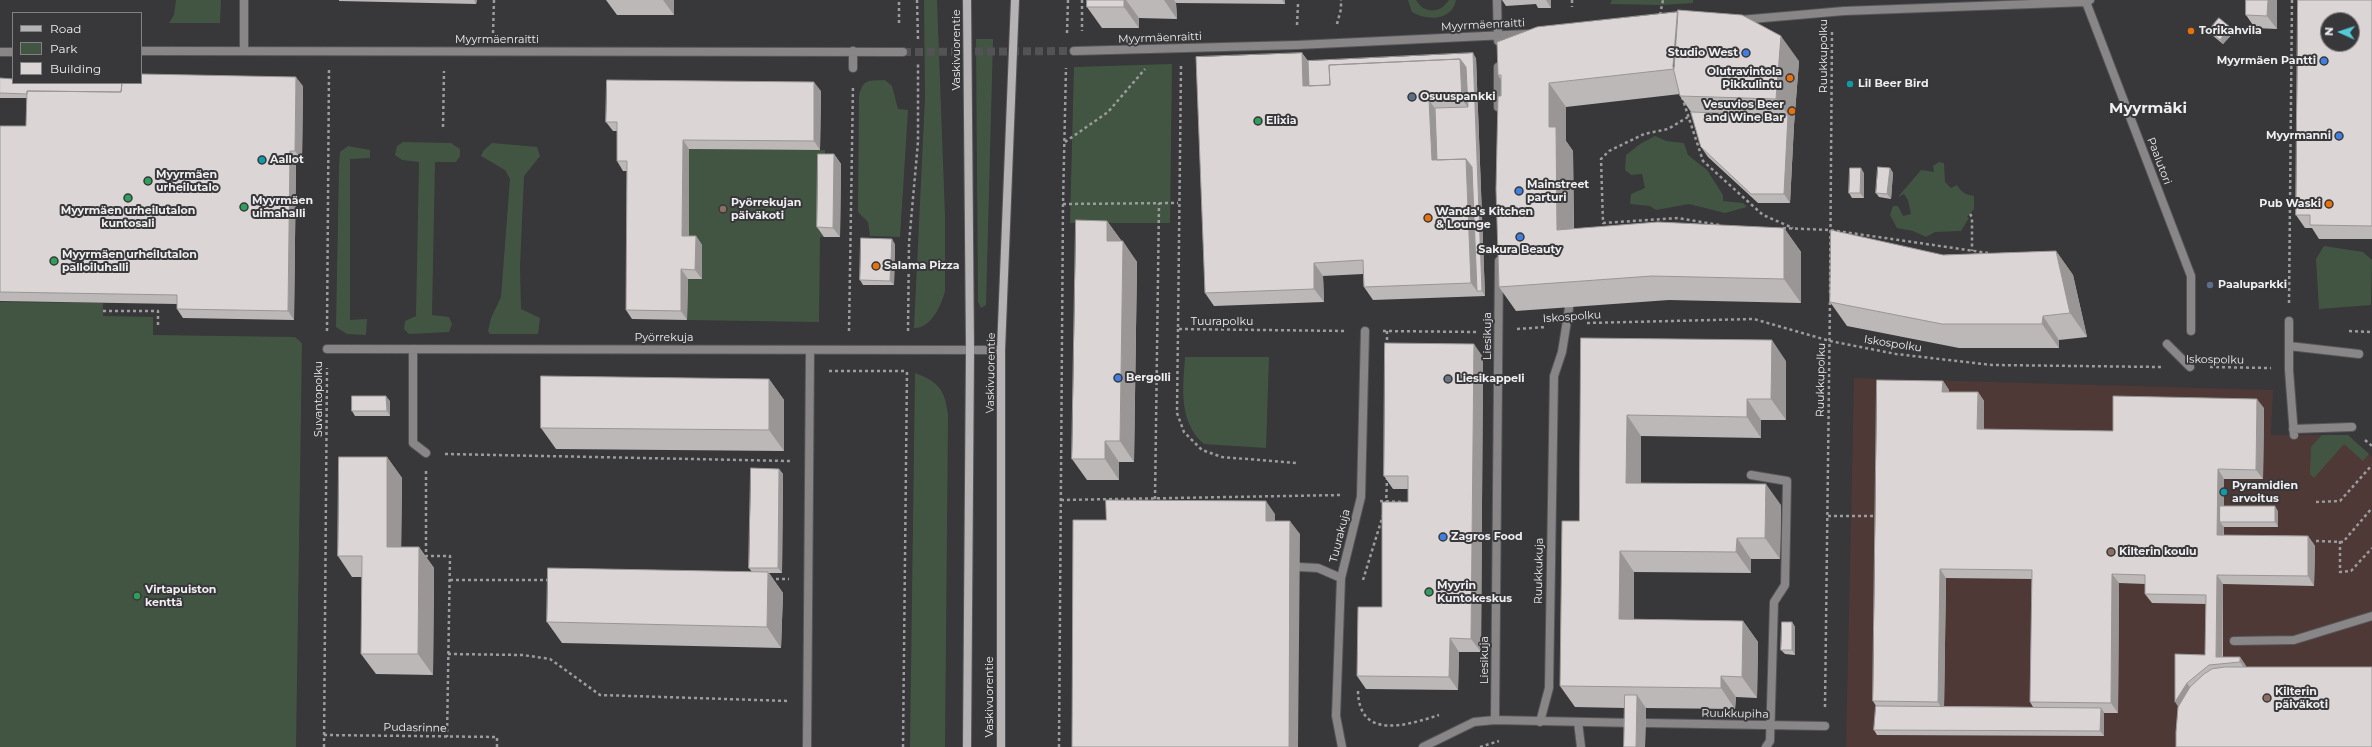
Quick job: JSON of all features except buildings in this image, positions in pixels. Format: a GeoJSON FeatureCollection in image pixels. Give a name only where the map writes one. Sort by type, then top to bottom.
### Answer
{"type":"FeatureCollection","features":[{"type":"Feature","properties":{"kind":"main road","name":"Vaskivuorentie"},"geometry":{"type":"LineString","coordinates":[[967,0],[970,350],[967,747]]}},
{"type":"Feature","properties":{"kind":"main road","name":"Vaskivuorentie"},"geometry":{"type":"LineString","coordinates":[[1001,747],[1001,350],[1015,0]]}},
{"type":"Feature","properties":{"kind":"street"},"geometry":{"type":"LineString","coordinates":[[244,0],[244,51]]}},
{"type":"Feature","properties":{"kind":"street"},"geometry":{"type":"LineString","coordinates":[[1497,0],[1498,119]]}},
{"type":"Feature","properties":{"kind":"street","name":"Paalutori"},"geometry":{"type":"LineString","coordinates":[[1832,12],[2088,1],[2191,276],[2191,331]]}},
{"type":"Feature","properties":{"kind":"street"},"geometry":{"type":"LineString","coordinates":[[1731,21],[1832,12]]}},
{"type":"Feature","properties":{"kind":"street","name":"Myyrmäenraitti"},"geometry":{"type":"LineString","coordinates":[[1074,51],[1297,45],[1535,33]]}},
{"type":"Feature","properties":{"kind":"street","name":"Myyrmäenraitti"},"geometry":{"type":"LineString","coordinates":[[142,51],[903,52]]}},
{"type":"Feature","properties":{"kind":"street"},"geometry":{"type":"LineString","coordinates":[[853,68],[854,51]]}},
{"type":"Feature","properties":{"kind":"street"},"geometry":{"type":"LineString","coordinates":[[0,52],[12,52]]}},
{"type":"Feature","properties":{"kind":"street","name":"Liesikuja"},"geometry":{"type":"LineString","coordinates":[[1495,720],[1499,253]]}},
{"type":"Feature","properties":{"kind":"street","name":"Ruukkukuja"},"geometry":{"type":"LineString","coordinates":[[1540,722],[1548,688],[1554,376],[1562,355],[1568,325],[1569,308]]}},
{"type":"Feature","properties":{"kind":"street"},"geometry":{"type":"LineString","coordinates":[[2289,321],[2289,370],[2294,432],[2352,427]]}},
{"type":"Feature","properties":{"kind":"street","name":"Tuurakuja"},"geometry":{"type":"LineString","coordinates":[[1342,747],[1336,716],[1341,578],[1361,497],[1365,331]]}},
{"type":"Feature","properties":{"kind":"street"},"geometry":{"type":"LineString","coordinates":[[2168,344],[2190,367]]}},
{"type":"Feature","properties":{"kind":"street"},"geometry":{"type":"LineString","coordinates":[[2289,346],[2359,354]]}},
{"type":"Feature","properties":{"kind":"street","name":"Pyörrekuja"},"geometry":{"type":"LineString","coordinates":[[327,349],[1001,350]]}},
{"type":"Feature","properties":{"kind":"street"},"geometry":{"type":"LineString","coordinates":[[413,349],[413,443],[426,453]]}},
{"type":"Feature","properties":{"kind":"street"},"geometry":{"type":"LineString","coordinates":[[807,747],[810,350]]}},
{"type":"Feature","properties":{"kind":"street"},"geometry":{"type":"LineString","coordinates":[[1751,475],[1787,481],[1785,585],[1774,602],[1770,741],[1766,747]]}},
{"type":"Feature","properties":{"kind":"street"},"geometry":{"type":"LineString","coordinates":[[1299,567],[1318,568],[1341,578]]}},
{"type":"Feature","properties":{"kind":"street"},"geometry":{"type":"LineString","coordinates":[[2234,641],[2294,640],[2372,616]]}},
{"type":"Feature","properties":{"kind":"street"},"geometry":{"type":"LineString","coordinates":[[1427,745],[1474,722],[1495,720],[1634,723]]}},
{"type":"Feature","properties":{"kind":"street"},"geometry":{"type":"LineString","coordinates":[[1578,722],[1580,747]]}},
{"type":"Feature","properties":{"kind":"street","name":"Ruukkupiha"},"geometry":{"type":"LineString","coordinates":[[1646,723],[1825,726]]}},
{"type":"Feature","properties":{"kind":"path"},"geometry":{"type":"LineString","coordinates":[[492,51],[494,0]]}},
{"type":"Feature","properties":{"kind":"path"},"geometry":{"type":"LineString","coordinates":[[899,0],[899,23]]}},
{"type":"Feature","properties":{"kind":"path"},"geometry":{"type":"LineString","coordinates":[[917,0],[918,46]]}},
{"type":"Feature","properties":{"kind":"path"},"geometry":{"type":"LineString","coordinates":[[1067,40],[1068,0]]}},
{"type":"Feature","properties":{"kind":"path"},"geometry":{"type":"LineString","coordinates":[[1082,0],[1082,21]]}},
{"type":"Feature","properties":{"kind":"path"},"geometry":{"type":"LineString","coordinates":[[1572,0],[1572,6]]}},
{"type":"Feature","properties":{"kind":"path"},"geometry":{"type":"LineString","coordinates":[[1660,17],[1663,0]]}},
{"type":"Feature","properties":{"kind":"path"},"geometry":{"type":"LineString","coordinates":[[2289,321],[2292,0]]}},
{"type":"Feature","properties":{"kind":"path"},"geometry":{"type":"LineString","coordinates":[[1298,4],[1298,17]]}},
{"type":"Feature","properties":{"kind":"path","name":"Ruukkupolku"},"geometry":{"type":"LineString","coordinates":[[1825,726],[1830,341],[1832,12]]}},
{"type":"Feature","properties":{"kind":"path"},"geometry":{"type":"LineString","coordinates":[[1065,142],[1108,112],[1141,73],[1157,48]]}},
{"type":"Feature","properties":{"kind":"path","name":"Tuurapolku"},"geometry":{"type":"LineString","coordinates":[[1180,48],[1178,330],[1499,332]]}},
{"type":"Feature","properties":{"kind":"path","name":"Suvantopolku"},"geometry":{"type":"LineString","coordinates":[[324,747],[329,51]]}},
{"type":"Feature","properties":{"kind":"path"},"geometry":{"type":"LineString","coordinates":[[443,127],[444,51]]}},
{"type":"Feature","properties":{"kind":"path"},"geometry":{"type":"LineString","coordinates":[[903,747],[906,350],[909,243],[918,142],[918,62]]}},
{"type":"Feature","properties":{"kind":"path"},"geometry":{"type":"LineString","coordinates":[[1059,747],[1062,204],[1065,142],[1066,63]]}},
{"type":"Feature","properties":{"kind":"path"},"geometry":{"type":"LineString","coordinates":[[849,350],[853,68]]}},
{"type":"Feature","properties":{"kind":"path"},"geometry":{"type":"LineString","coordinates":[[1680,93],[1703,161],[1763,215],[1796,229]]}},
{"type":"Feature","properties":{"kind":"path"},"geometry":{"type":"LineString","coordinates":[[1688,117],[1668,129],[1644,134],[1609,151],[1601,159],[1603,223],[1678,218],[1722,225]]}},
{"type":"Feature","properties":{"kind":"path"},"geometry":{"type":"LineString","coordinates":[[1155,499],[1159,203]]}},
{"type":"Feature","properties":{"kind":"path"},"geometry":{"type":"LineString","coordinates":[[1062,204],[1178,203]]}},
{"type":"Feature","properties":{"kind":"path"},"geometry":{"type":"LineString","coordinates":[[1970,214],[1972,216],[1972,251]]}},
{"type":"Feature","properties":{"kind":"path"},"geometry":{"type":"LineString","coordinates":[[1781,228],[1830,230],[1994,254]]}},
{"type":"Feature","properties":{"kind":"path"},"geometry":{"type":"LineString","coordinates":[[103,311],[158,311],[158,327]]}},
{"type":"Feature","properties":{"kind":"path","name":"Iskospolku"},"geometry":{"type":"LineString","coordinates":[[1499,332],[1568,325],[1754,319],[1830,341],[1896,354],[1992,365],[2190,367],[2289,370]]}},
{"type":"Feature","properties":{"kind":"path"},"geometry":{"type":"LineString","coordinates":[[1178,330],[1177,413],[1184,432],[1202,450],[1222,457],[1296,463]]}},
{"type":"Feature","properties":{"kind":"path"},"geometry":{"type":"LineString","coordinates":[[447,737],[450,556],[426,556],[426,453],[809,461]]}},
{"type":"Feature","properties":{"kind":"path"},"geometry":{"type":"LineString","coordinates":[[2316,502],[2340,501],[2372,465]]}},
{"type":"Feature","properties":{"kind":"path"},"geometry":{"type":"LineString","coordinates":[[1061,500],[1330,494],[1402,502]]}},
{"type":"Feature","properties":{"kind":"path"},"geometry":{"type":"LineString","coordinates":[[2316,541],[2343,542],[2372,509]]}},
{"type":"Feature","properties":{"kind":"path"},"geometry":{"type":"LineString","coordinates":[[1828,516],[1882,516]]}},
{"type":"Feature","properties":{"kind":"path"},"geometry":{"type":"LineString","coordinates":[[2340,542],[2340,572],[2351,571],[2372,548]]}},
{"type":"Feature","properties":{"kind":"path"},"geometry":{"type":"LineString","coordinates":[[769,579],[809,579]]}},
{"type":"Feature","properties":{"kind":"path"},"geometry":{"type":"LineString","coordinates":[[450,580],[553,580]]}},
{"type":"Feature","properties":{"kind":"path"},"geometry":{"type":"LineString","coordinates":[[448,654],[523,655],[550,659],[600,695],[808,701]]}},
{"type":"Feature","properties":{"kind":"path"},"geometry":{"type":"LineString","coordinates":[[1370,720],[1395,726],[1444,714]]}},
{"type":"Feature","properties":{"kind":"path","name":"Pudasrinne"},"geometry":{"type":"LineString","coordinates":[[324,735],[497,737],[497,747]]}},
{"type":"Feature","properties":{"kind":"shaded area","name":"Kilterin koulu"},"geometry":{"type":"Polygon","coordinates":[[[1854,378],[2273,390],[2271,435],[2348,435],[2372,457],[2372,747],[1846,747],[1854,378]]]}},
{"type":"Feature","properties":{"kind":"green space"},"geometry":{"type":"Polygon","coordinates":[[[176,0],[221,0],[220,23],[169,23],[174,15],[176,0]]]}},
{"type":"Feature","properties":{"kind":"green space"},"geometry":{"type":"Polygon","coordinates":[[[924,0],[937,0],[945,216],[945,291],[935,315],[926,324],[914,328],[925,98],[924,0]]]}},
{"type":"Feature","properties":{"kind":"green space"},"geometry":{"type":"Polygon","coordinates":[[[1408,0],[1416,0],[1419,5],[1428,10],[1437,10],[1445,5],[1449,0],[1456,0],[1454,7],[1450,12],[1431,18],[1412,12],[1408,0]]]}},
{"type":"Feature","properties":{"kind":"green space"},"geometry":{"type":"Polygon","coordinates":[[[1612,0],[1693,0],[1693,3],[1662,5],[1610,4],[1612,0]]]}},
{"type":"Feature","properties":{"kind":"green space"},"geometry":{"type":"Polygon","coordinates":[[[976,39],[993,39],[986,305],[981,308],[978,302],[976,39]]]}},
{"type":"Feature","properties":{"kind":"green space"},"geometry":{"type":"Polygon","coordinates":[[[1172,64],[1170,223],[1070,223],[1074,67],[1172,64]]]}},
{"type":"Feature","properties":{"kind":"green space"},"geometry":{"type":"Polygon","coordinates":[[[885,80],[892,86],[898,109],[908,110],[900,237],[870,236],[868,222],[858,212],[859,96],[862,86],[865,83],[885,80]]]}},
{"type":"Feature","properties":{"kind":"green space"},"geometry":{"type":"Polygon","coordinates":[[[1655,136],[1666,141],[1684,143],[1688,155],[1707,170],[1723,195],[1723,201],[1743,203],[1747,207],[1725,213],[1689,204],[1656,210],[1650,206],[1630,204],[1631,194],[1645,188],[1642,174],[1631,175],[1625,170],[1626,155],[1640,144],[1655,136]]]}},
{"type":"Feature","properties":{"kind":"green space"},"geometry":{"type":"Polygon","coordinates":[[[403,142],[451,143],[460,149],[460,156],[456,162],[435,162],[432,315],[449,317],[452,324],[449,332],[409,334],[404,329],[405,321],[416,316],[419,162],[402,160],[395,155],[397,146],[403,142]]]}},
{"type":"Feature","properties":{"kind":"green space"},"geometry":{"type":"Polygon","coordinates":[[[492,143],[537,147],[540,156],[524,176],[520,266],[521,309],[540,318],[538,334],[490,334],[488,331],[491,318],[501,297],[510,179],[505,170],[481,156],[484,150],[492,143]]]}},
{"type":"Feature","properties":{"kind":"green space"},"geometry":{"type":"Polygon","coordinates":[[[348,146],[370,150],[370,158],[350,159],[350,320],[367,319],[366,335],[347,334],[336,327],[339,166],[340,152],[348,146]]]}},
{"type":"Feature","properties":{"kind":"green space"},"geometry":{"type":"Polygon","coordinates":[[[689,149],[825,150],[824,237],[820,237],[819,322],[687,320],[688,279],[702,279],[702,246],[689,245],[689,149]]]}},
{"type":"Feature","properties":{"kind":"green space"},"geometry":{"type":"Polygon","coordinates":[[[1939,162],[1944,163],[1945,182],[1951,188],[1957,185],[1964,193],[1974,196],[1974,209],[1967,217],[1969,218],[1961,231],[1935,232],[1926,237],[1913,231],[1897,228],[1890,215],[1893,206],[1898,206],[1903,216],[1911,214],[1908,200],[1904,194],[1898,197],[1921,170],[1934,172],[1933,166],[1939,162]]]}},
{"type":"Feature","properties":{"kind":"green space"},"geometry":{"type":"Polygon","coordinates":[[[2324,246],[2363,252],[2372,260],[2371,305],[2319,309],[2316,259],[2324,246]]]}},
{"type":"Feature","properties":{"kind":"green space","name":"Virtapuiston kenttä"},"geometry":{"type":"Polygon","coordinates":[[[0,302],[103,303],[103,316],[153,317],[153,335],[295,337],[302,343],[296,747],[0,747],[0,302]]]}},
{"type":"Feature","properties":{"kind":"green space"},"geometry":{"type":"Polygon","coordinates":[[[1185,357],[1269,357],[1266,448],[1204,444],[1196,435],[1186,415],[1183,392],[1185,357]]]}},
{"type":"Feature","properties":{"kind":"green space"},"geometry":{"type":"Polygon","coordinates":[[[915,373],[930,380],[943,393],[948,415],[945,747],[910,747],[915,373]]]}},
{"type":"Feature","properties":{"kind":"green space"},"geometry":{"type":"Polygon","coordinates":[[[2322,435],[2348,435],[2369,454],[2363,461],[2344,444],[2314,478],[2310,474],[2311,447],[2322,435]]]}},
{"type":"Feature","properties":{"kind":"tunnel"},"geometry":{"type":"LineString","coordinates":[[903,52],[1074,51]]}},
{"type":"Feature","properties":{"kind":"place","name":"Torikahvila"},"geometry":{"type":"Point","coordinates":[2191,31]}},
{"type":"Feature","properties":{"kind":"place","name":"Studio West"},"geometry":{"type":"Point","coordinates":[1746,53]}},
{"type":"Feature","properties":{"kind":"place","name":"Myyrmäen Pantti"},"geometry":{"type":"Point","coordinates":[2324,61]}},
{"type":"Feature","properties":{"kind":"place","name":"Olutravintola Pikkulintu"},"geometry":{"type":"Point","coordinates":[1790,78]}},
{"type":"Feature","properties":{"kind":"place","name":"Lil Beer Bird"},"geometry":{"type":"Point","coordinates":[1850,84]}},
{"type":"Feature","properties":{"kind":"place","name":"Osuuspankki"},"geometry":{"type":"Point","coordinates":[1412,97]}},
{"type":"Feature","properties":{"kind":"place","name":"Vesuvios Beer and Wine Bar"},"geometry":{"type":"Point","coordinates":[1792,111]}},
{"type":"Feature","properties":{"kind":"place","name":"Elixia"},"geometry":{"type":"Point","coordinates":[1258,121]}},
{"type":"Feature","properties":{"kind":"place","name":"Myyrmanni"},"geometry":{"type":"Point","coordinates":[2339,136]}},
{"type":"Feature","properties":{"kind":"place","name":"Aallot"},"geometry":{"type":"Point","coordinates":[262,160]}},
{"type":"Feature","properties":{"kind":"place","name":"Myyrmäen urheilutalo"},"geometry":{"type":"Point","coordinates":[148,181]}},
{"type":"Feature","properties":{"kind":"place","name":"Mainstreet parturi"},"geometry":{"type":"Point","coordinates":[1519,191]}},
{"type":"Feature","properties":{"kind":"place","name":"Myyrmäen urheilutalon kuntosali"},"geometry":{"type":"Point","coordinates":[128,198]}},
{"type":"Feature","properties":{"kind":"place","name":"Pub Waski"},"geometry":{"type":"Point","coordinates":[2329,204]}},
{"type":"Feature","properties":{"kind":"place","name":"Myyrmäen uimahalli"},"geometry":{"type":"Point","coordinates":[244,207]}},
{"type":"Feature","properties":{"kind":"place","name":"Pyörrekujan päiväkoti"},"geometry":{"type":"Point","coordinates":[723,209]}},
{"type":"Feature","properties":{"kind":"place","name":"Wanda's Kitchen & Lounge"},"geometry":{"type":"Point","coordinates":[1428,218]}},
{"type":"Feature","properties":{"kind":"place","name":"Sakura Beauty"},"geometry":{"type":"Point","coordinates":[1520,237]}},
{"type":"Feature","properties":{"kind":"place","name":"Myyrmäen urheilutalon palloiluhalli"},"geometry":{"type":"Point","coordinates":[54,261]}},
{"type":"Feature","properties":{"kind":"place","name":"Salama Pizza"},"geometry":{"type":"Point","coordinates":[876,266]}},
{"type":"Feature","properties":{"kind":"place","name":"Paaluparkki"},"geometry":{"type":"Point","coordinates":[2210,285]}},
{"type":"Feature","properties":{"kind":"place","name":"Bergolli"},"geometry":{"type":"Point","coordinates":[1118,378]}},
{"type":"Feature","properties":{"kind":"place","name":"Liesikappeli"},"geometry":{"type":"Point","coordinates":[1448,379]}},
{"type":"Feature","properties":{"kind":"place","name":"Pyramidien arvoitus"},"geometry":{"type":"Point","coordinates":[2224,492]}},
{"type":"Feature","properties":{"kind":"place","name":"Zagros Food"},"geometry":{"type":"Point","coordinates":[1443,537]}},
{"type":"Feature","properties":{"kind":"place","name":"Kilterin koulu"},"geometry":{"type":"Point","coordinates":[2111,552]}},
{"type":"Feature","properties":{"kind":"place","name":"Myyrin Kuntokeskus"},"geometry":{"type":"Point","coordinates":[1429,592]}},
{"type":"Feature","properties":{"kind":"place","name":"Virtapuiston kenttä"},"geometry":{"type":"Point","coordinates":[137,596]}},
{"type":"Feature","properties":{"kind":"place","name":"Kilterin päiväkoti"},"geometry":{"type":"Point","coordinates":[2267,698]}},
{"type":"Feature","properties":{"kind":"district","name":"Myyrmäki"},"geometry":{"type":"Point","coordinates":[2148,109]}}]}
